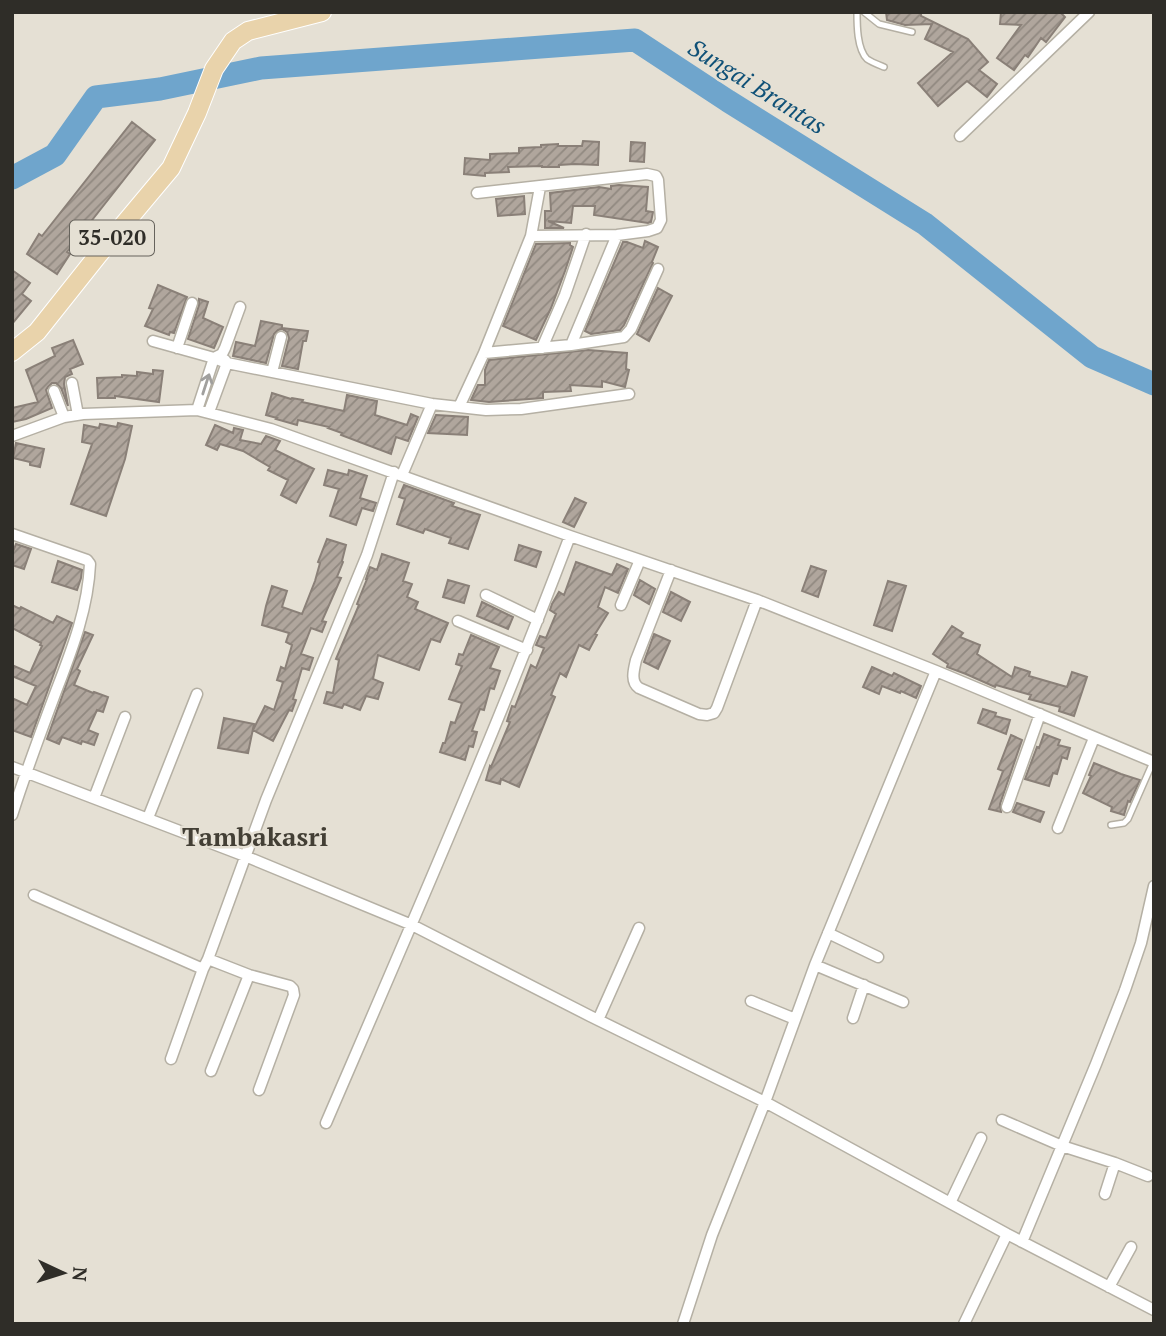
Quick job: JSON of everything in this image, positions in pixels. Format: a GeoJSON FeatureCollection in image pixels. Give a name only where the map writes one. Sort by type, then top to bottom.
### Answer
{"type":"FeatureCollection","features":[{"type":"Feature","properties":{"kind":"main road","name":"35-020"},"geometry":{"type":"LineString","coordinates":[[12,352],[37,331],[171,168],[214,69],[233,41],[248,31],[322,12]]}},
{"type":"Feature","properties":{"kind":"street"},"geometry":{"type":"LineString","coordinates":[[960,136],[1089,12]]}},
{"type":"Feature","properties":{"kind":"street"},"geometry":{"type":"LineString","coordinates":[[477,193],[646,174],[656,176],[661,220],[657,228],[617,235],[531,236]]}},
{"type":"Feature","properties":{"kind":"street"},"geometry":{"type":"LineString","coordinates":[[459,407],[531,236],[540,187]]}},
{"type":"Feature","properties":{"kind":"street"},"geometry":{"type":"LineString","coordinates":[[542,348],[565,295],[586,234]]}},
{"type":"Feature","properties":{"kind":"street"},"geometry":{"type":"LineString","coordinates":[[571,345],[617,235]]}},
{"type":"Feature","properties":{"kind":"street"},"geometry":{"type":"LineString","coordinates":[[484,353],[624,337],[658,269]]}},
{"type":"Feature","properties":{"kind":"street"},"geometry":{"type":"LineString","coordinates":[[177,348],[192,303]]}},
{"type":"Feature","properties":{"kind":"street"},"geometry":{"type":"LineString","coordinates":[[203,411],[240,307]]}},
{"type":"Feature","properties":{"kind":"street"},"geometry":{"type":"LineString","coordinates":[[272,372],[281,337]]}},
{"type":"Feature","properties":{"kind":"street"},"geometry":{"type":"LineString","coordinates":[[153,341],[272,372],[432,404],[486,410],[521,409],[628,394]]}},
{"type":"Feature","properties":{"kind":"street"},"geometry":{"type":"LineString","coordinates":[[72,383],[78,415]]}},
{"type":"Feature","properties":{"kind":"street"},"geometry":{"type":"LineString","coordinates":[[54,391],[64,417]]}},
{"type":"Feature","properties":{"kind":"street"},"geometry":{"type":"LineString","coordinates":[[171,1059],[245,856],[398,474],[432,404]]}},
{"type":"Feature","properties":{"kind":"street"},"geometry":{"type":"LineString","coordinates":[[12,436],[64,417],[78,415],[203,411],[271,429],[757,600],[1153,762]]}},
{"type":"Feature","properties":{"kind":"street"},"geometry":{"type":"LineString","coordinates":[[12,534],[87,560],[90,564],[78,631],[12,816]]}},
{"type":"Feature","properties":{"kind":"street"},"geometry":{"type":"LineString","coordinates":[[326,1123],[527,650],[570,536]]}},
{"type":"Feature","properties":{"kind":"street"},"geometry":{"type":"LineString","coordinates":[[621,605],[640,559]]}},
{"type":"Feature","properties":{"kind":"street"},"geometry":{"type":"LineString","coordinates":[[671,570],[636,660],[634,681],[639,688],[699,714],[714,713],[717,708],[757,600]]}},
{"type":"Feature","properties":{"kind":"street"},"geometry":{"type":"LineString","coordinates":[[486,595],[538,620]]}},
{"type":"Feature","properties":{"kind":"street"},"geometry":{"type":"LineString","coordinates":[[457,621],[527,650]]}},
{"type":"Feature","properties":{"kind":"street"},"geometry":{"type":"LineString","coordinates":[[683,1324],[712,1235],[765,1102],[815,965],[936,671]]}},
{"type":"Feature","properties":{"kind":"street"},"geometry":{"type":"LineString","coordinates":[[148,818],[197,694]]}},
{"type":"Feature","properties":{"kind":"street"},"geometry":{"type":"LineString","coordinates":[[1007,807],[1040,714]]}},
{"type":"Feature","properties":{"kind":"street"},"geometry":{"type":"LineString","coordinates":[[94,798],[125,717]]}},
{"type":"Feature","properties":{"kind":"street"},"geometry":{"type":"LineString","coordinates":[[1058,828],[1094,738]]}},
{"type":"Feature","properties":{"kind":"street"},"geometry":{"type":"LineString","coordinates":[[12,766],[245,856],[412,925],[765,1102],[1007,1234],[1154,1310]]}},
{"type":"Feature","properties":{"kind":"street"},"geometry":{"type":"LineString","coordinates":[[1022,1242],[1125,990],[1141,943],[1154,886]]}},
{"type":"Feature","properties":{"kind":"street"},"geometry":{"type":"LineString","coordinates":[[34,895],[205,964],[290,986],[294,995],[259,1090]]}},
{"type":"Feature","properties":{"kind":"street"},"geometry":{"type":"LineString","coordinates":[[598,1020],[639,928]]}},
{"type":"Feature","properties":{"kind":"street"},"geometry":{"type":"LineString","coordinates":[[828,933],[878,957]]}},
{"type":"Feature","properties":{"kind":"street"},"geometry":{"type":"LineString","coordinates":[[815,965],[903,1002]]}},
{"type":"Feature","properties":{"kind":"street"},"geometry":{"type":"LineString","coordinates":[[211,1071],[248,975]]}},
{"type":"Feature","properties":{"kind":"street"},"geometry":{"type":"LineString","coordinates":[[853,1018],[864,985]]}},
{"type":"Feature","properties":{"kind":"street"},"geometry":{"type":"LineString","coordinates":[[751,1001],[795,1019]]}},
{"type":"Feature","properties":{"kind":"street"},"geometry":{"type":"LineString","coordinates":[[1002,1120],[1062,1146],[1148,1176]]}},
{"type":"Feature","properties":{"kind":"street"},"geometry":{"type":"LineString","coordinates":[[950,1203],[981,1139]]}},
{"type":"Feature","properties":{"kind":"street"},"geometry":{"type":"LineString","coordinates":[[1105,1194],[1115,1163]]}},
{"type":"Feature","properties":{"kind":"street"},"geometry":{"type":"LineString","coordinates":[[964,1324],[1007,1234]]}},
{"type":"Feature","properties":{"kind":"street"},"geometry":{"type":"LineString","coordinates":[[1109,1287],[1131,1247]]}},
{"type":"Feature","properties":{"kind":"lane"},"geometry":{"type":"LineString","coordinates":[[857,12],[856,22],[861,47],[867,59],[884,67]]}},
{"type":"Feature","properties":{"kind":"lane"},"geometry":{"type":"LineString","coordinates":[[864,12],[879,24],[912,32]]}},
{"type":"Feature","properties":{"kind":"lane"},"geometry":{"type":"LineString","coordinates":[[1111,825],[1124,823],[1128,819],[1153,762]]}},
{"type":"Feature","properties":{"kind":"building"},"geometry":{"type":"Polygon","coordinates":[[[886,12],[921,12],[921,16],[968,39],[988,62],[979,70],[997,84],[987,97],[967,81],[938,106],[918,83],[953,52],[925,39],[932,24],[905,25],[887,20],[886,12]]]}},
{"type":"Feature","properties":{"kind":"building"},"geometry":{"type":"Polygon","coordinates":[[[1001,12],[1060,12],[1065,17],[1046,42],[1041,38],[1028,57],[1025,55],[1014,70],[997,58],[1021,25],[1000,24],[1001,12]]]}},
{"type":"Feature","properties":{"kind":"building"},"geometry":{"type":"Polygon","coordinates":[[[132,122],[155,140],[67,252],[70,254],[57,274],[27,254],[39,234],[42,236],[132,122]]]}},
{"type":"Feature","properties":{"kind":"building"},"geometry":{"type":"Polygon","coordinates":[[[583,141],[599,142],[598,165],[508,167],[509,172],[485,173],[485,176],[464,174],[465,158],[490,160],[490,154],[519,153],[519,148],[558,144],[582,146],[583,141]]]}},
{"type":"Feature","properties":{"kind":"building"},"geometry":{"type":"Polygon","coordinates":[[[631,142],[645,143],[644,162],[630,161],[631,142]]]}},
{"type":"Feature","properties":{"kind":"building"},"geometry":{"type":"Polygon","coordinates":[[[611,186],[648,187],[646,211],[653,212],[651,222],[594,215],[595,206],[573,206],[571,223],[548,221],[564,228],[545,228],[545,211],[551,211],[550,193],[599,187],[611,189],[611,186]]]}},
{"type":"Feature","properties":{"kind":"building"},"geometry":{"type":"Polygon","coordinates":[[[524,196],[525,214],[498,216],[496,199],[524,196]]]}},
{"type":"Feature","properties":{"kind":"building"},"geometry":{"type":"Polygon","coordinates":[[[645,241],[658,247],[624,325],[620,330],[591,334],[585,331],[623,242],[643,248],[645,241]]]}},
{"type":"Feature","properties":{"kind":"building"},"geometry":{"type":"Polygon","coordinates":[[[570,243],[573,247],[565,271],[536,340],[503,326],[536,244],[570,243]]]}},
{"type":"Feature","properties":{"kind":"building"},"geometry":{"type":"Polygon","coordinates":[[[12,270],[30,283],[22,294],[31,301],[12,324],[12,270]]]}},
{"type":"Feature","properties":{"kind":"building"},"geometry":{"type":"Polygon","coordinates":[[[158,285],[187,297],[174,333],[170,332],[169,335],[145,326],[153,309],[149,308],[158,285]]]}},
{"type":"Feature","properties":{"kind":"building"},"geometry":{"type":"Polygon","coordinates":[[[658,288],[672,296],[649,341],[637,334],[658,288]]]}},
{"type":"Feature","properties":{"kind":"building"},"geometry":{"type":"Polygon","coordinates":[[[199,299],[208,302],[203,318],[223,327],[214,348],[188,339],[199,299]]]}},
{"type":"Feature","properties":{"kind":"building"},"geometry":{"type":"Polygon","coordinates":[[[261,321],[282,325],[282,328],[308,331],[306,341],[303,341],[298,369],[282,366],[289,338],[287,332],[282,329],[274,334],[266,363],[233,356],[236,342],[255,346],[261,321]]]}},
{"type":"Feature","properties":{"kind":"building"},"geometry":{"type":"Polygon","coordinates":[[[73,340],[83,364],[70,369],[72,374],[65,377],[68,406],[61,388],[52,383],[46,390],[52,408],[12,422],[12,408],[38,402],[26,370],[55,356],[52,348],[73,340]]]}},
{"type":"Feature","properties":{"kind":"building"},"geometry":{"type":"Polygon","coordinates":[[[588,350],[627,353],[626,369],[629,370],[625,387],[602,381],[602,387],[570,385],[571,391],[543,392],[543,398],[489,402],[471,400],[478,385],[485,385],[485,370],[489,360],[588,350]]]}},
{"type":"Feature","properties":{"kind":"building"},"geometry":{"type":"Polygon","coordinates":[[[153,370],[163,371],[159,402],[115,396],[98,398],[97,378],[137,376],[137,372],[153,374],[153,370]]]}},
{"type":"Feature","properties":{"kind":"building"},"geometry":{"type":"Polygon","coordinates":[[[272,393],[344,411],[347,395],[377,401],[375,415],[407,425],[411,414],[418,417],[408,441],[396,437],[391,454],[341,435],[342,433],[329,427],[298,420],[297,425],[266,415],[272,393]]]}},
{"type":"Feature","properties":{"kind":"building"},"geometry":{"type":"Polygon","coordinates":[[[436,415],[468,417],[467,435],[428,433],[436,415]]]}},
{"type":"Feature","properties":{"kind":"building"},"geometry":{"type":"Polygon","coordinates":[[[118,423],[132,426],[125,459],[106,516],[71,504],[92,444],[82,442],[84,425],[117,427],[118,423]]]}},
{"type":"Feature","properties":{"kind":"building"},"geometry":{"type":"Polygon","coordinates":[[[215,425],[233,433],[234,428],[243,430],[240,440],[261,444],[266,436],[280,441],[275,450],[314,469],[296,503],[281,495],[288,480],[268,470],[270,467],[243,451],[220,444],[217,450],[206,445],[215,425]]]}},
{"type":"Feature","properties":{"kind":"building"},"geometry":{"type":"Polygon","coordinates":[[[16,443],[44,449],[40,467],[13,458],[16,443]]]}},
{"type":"Feature","properties":{"kind":"building"},"geometry":{"type":"Polygon","coordinates":[[[328,470],[348,475],[349,470],[367,476],[360,498],[376,503],[373,511],[362,508],[356,525],[330,516],[339,489],[324,485],[328,470]]]}},
{"type":"Feature","properties":{"kind":"building"},"geometry":{"type":"Polygon","coordinates":[[[404,485],[480,515],[468,549],[449,543],[451,538],[425,529],[423,533],[397,524],[405,499],[399,497],[404,485]]]}},
{"type":"Feature","properties":{"kind":"building"},"geometry":{"type":"Polygon","coordinates":[[[575,498],[586,503],[574,527],[563,522],[575,498]]]}},
{"type":"Feature","properties":{"kind":"building"},"geometry":{"type":"Polygon","coordinates":[[[327,539],[346,545],[337,577],[341,578],[322,621],[326,622],[322,632],[311,628],[301,654],[313,658],[309,670],[302,668],[292,711],[289,710],[273,741],[253,730],[265,706],[274,710],[283,682],[277,680],[281,667],[285,669],[292,645],[286,642],[289,633],[262,625],[266,606],[272,586],[287,591],[282,607],[302,614],[327,539]]]}},
{"type":"Feature","properties":{"kind":"building"},"geometry":{"type":"Polygon","coordinates":[[[16,544],[31,549],[24,569],[12,565],[16,544]]]}},
{"type":"Feature","properties":{"kind":"building"},"geometry":{"type":"Polygon","coordinates":[[[519,545],[541,552],[536,567],[515,560],[519,545]]]}},
{"type":"Feature","properties":{"kind":"building"},"geometry":{"type":"Polygon","coordinates":[[[382,554],[409,563],[403,581],[412,584],[407,597],[418,602],[415,609],[448,623],[440,642],[431,639],[419,670],[378,655],[373,679],[383,683],[378,699],[366,696],[360,710],[344,704],[342,708],[324,703],[327,692],[333,693],[339,660],[336,659],[359,605],[357,604],[370,567],[377,570],[382,554]]]}},
{"type":"Feature","properties":{"kind":"building"},"geometry":{"type":"Polygon","coordinates":[[[58,561],[82,570],[77,590],[52,582],[58,561]]]}},
{"type":"Feature","properties":{"kind":"building"},"geometry":{"type":"Polygon","coordinates":[[[576,562],[612,575],[617,564],[628,569],[618,593],[605,587],[598,607],[608,613],[589,650],[579,645],[566,677],[560,673],[551,695],[555,697],[519,787],[501,779],[500,784],[486,780],[510,722],[507,721],[512,706],[515,707],[531,665],[536,668],[544,648],[536,645],[540,636],[546,638],[556,614],[550,610],[552,604],[559,592],[564,595],[576,562]]]}},
{"type":"Feature","properties":{"kind":"building"},"geometry":{"type":"Polygon","coordinates":[[[811,566],[826,571],[818,597],[802,591],[811,566]]]}},
{"type":"Feature","properties":{"kind":"building"},"geometry":{"type":"Polygon","coordinates":[[[448,580],[469,586],[464,603],[443,597],[448,580]]]}},
{"type":"Feature","properties":{"kind":"building"},"geometry":{"type":"Polygon","coordinates":[[[640,580],[655,589],[649,604],[634,595],[640,580]]]}},
{"type":"Feature","properties":{"kind":"building"},"geometry":{"type":"Polygon","coordinates":[[[888,581],[906,586],[892,631],[874,625],[888,581]]]}},
{"type":"Feature","properties":{"kind":"building"},"geometry":{"type":"Polygon","coordinates":[[[671,592],[690,602],[681,621],[663,612],[671,592]]]}},
{"type":"Feature","properties":{"kind":"building"},"geometry":{"type":"Polygon","coordinates":[[[482,602],[513,617],[508,629],[477,616],[482,602]]]}},
{"type":"Feature","properties":{"kind":"building"},"geometry":{"type":"Polygon","coordinates":[[[12,605],[53,623],[57,616],[72,623],[31,737],[12,730],[12,698],[27,705],[36,686],[12,676],[12,665],[30,673],[42,646],[12,628],[12,605]]]}},
{"type":"Feature","properties":{"kind":"building"},"geometry":{"type":"Polygon","coordinates":[[[952,626],[963,633],[960,637],[980,645],[977,654],[1012,677],[1015,667],[1030,672],[1029,676],[1067,687],[1072,672],[1087,677],[1074,716],[1059,711],[1060,707],[1029,699],[1031,695],[996,685],[995,687],[947,667],[948,664],[933,654],[952,626]]]}},
{"type":"Feature","properties":{"kind":"building"},"geometry":{"type":"Polygon","coordinates":[[[85,632],[93,635],[77,669],[80,671],[74,685],[108,697],[103,712],[97,710],[88,730],[98,734],[94,745],[82,741],[81,744],[62,737],[59,744],[47,739],[85,632]]]}},
{"type":"Feature","properties":{"kind":"building"},"geometry":{"type":"Polygon","coordinates":[[[654,634],[670,641],[658,669],[644,662],[654,634]]]}},
{"type":"Feature","properties":{"kind":"building"},"geometry":{"type":"Polygon","coordinates":[[[471,635],[499,647],[490,668],[500,671],[494,689],[490,688],[484,710],[480,709],[472,731],[477,732],[473,747],[469,746],[465,760],[440,752],[451,722],[455,723],[462,703],[449,699],[462,666],[456,664],[459,654],[463,655],[471,635]]]}},
{"type":"Feature","properties":{"kind":"building"},"geometry":{"type":"Polygon","coordinates":[[[872,667],[892,676],[894,673],[921,686],[916,698],[882,686],[879,694],[863,687],[872,667]]]}},
{"type":"Feature","properties":{"kind":"building"},"geometry":{"type":"Polygon","coordinates":[[[983,709],[1010,720],[1006,734],[978,723],[983,709]]]}},
{"type":"Feature","properties":{"kind":"building"},"geometry":{"type":"Polygon","coordinates":[[[224,718],[254,724],[248,753],[218,748],[224,718]]]}},
{"type":"Feature","properties":{"kind":"building"},"geometry":{"type":"Polygon","coordinates":[[[1044,734],[1060,740],[1058,745],[1070,748],[1067,759],[1062,757],[1057,774],[1053,773],[1049,786],[1025,779],[1044,734]]]}},
{"type":"Feature","properties":{"kind":"building"},"geometry":{"type":"Polygon","coordinates":[[[1011,735],[1022,740],[1000,804],[1001,812],[989,809],[1003,771],[998,769],[1011,735]]]}},
{"type":"Feature","properties":{"kind":"building"},"geometry":{"type":"Polygon","coordinates":[[[1094,763],[1140,780],[1130,802],[1128,801],[1124,815],[1111,811],[1112,807],[1083,793],[1094,763]]]}},
{"type":"Feature","properties":{"kind":"building"},"geometry":{"type":"Polygon","coordinates":[[[1017,803],[1044,812],[1040,822],[1013,812],[1017,803]]]}},
{"type":"Feature","properties":{"kind":"waterway","name":"Sungai Brantas"},"geometry":{"type":"LineString","coordinates":[[12,178],[55,155],[96,97],[160,89],[261,68],[635,40],[925,224],[1092,357],[1154,384]]}},
{"type":"Feature","properties":{"kind":"district","name":"Tambakasri"},"geometry":{"type":"Point","coordinates":[255,837]}}]}
